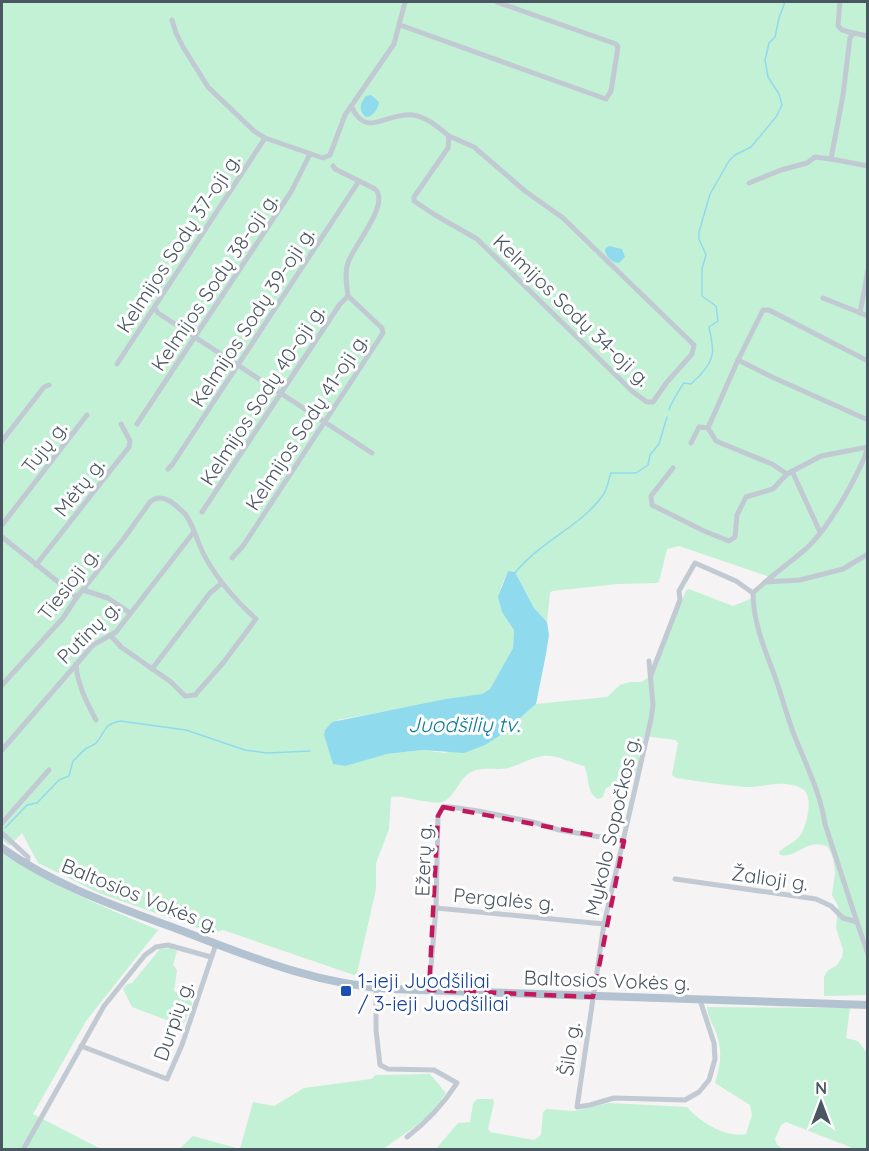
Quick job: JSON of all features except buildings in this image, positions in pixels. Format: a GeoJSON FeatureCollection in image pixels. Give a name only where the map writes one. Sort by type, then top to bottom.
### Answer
{"type":"FeatureCollection","features":[{"type":"Feature","properties":{"kind":"main road","name":"Baltosios Vokės g."},"geometry":{"type":"LineString","coordinates":[[2,848],[41,873],[116,907],[322,980],[376,988],[867,1005]]}},
{"type":"Feature","properties":{"kind":"street"},"geometry":{"type":"LineString","coordinates":[[172,20],[176,33],[208,87],[254,131],[265,138],[323,158],[327,157],[332,150],[342,119],[394,44],[405,2]]}},
{"type":"Feature","properties":{"kind":"street"},"geometry":{"type":"LineString","coordinates":[[400,25],[606,99],[611,91],[618,47],[616,44],[497,2]]}},
{"type":"Feature","properties":{"kind":"street"},"geometry":{"type":"LineString","coordinates":[[840,2],[838,26],[842,30],[867,36]]}},
{"type":"Feature","properties":{"kind":"street"},"geometry":{"type":"LineString","coordinates":[[831,159],[843,95],[850,38],[853,33]]}},
{"type":"Feature","properties":{"kind":"street","name":"Kelmijos Sodų 34-oji g."},"geometry":{"type":"LineString","coordinates":[[351,106],[363,123],[401,115],[415,115],[433,124],[449,136],[474,147],[525,191],[563,218],[581,237],[597,249],[632,287],[693,345],[692,354],[653,402],[647,402],[633,392],[477,239],[414,201],[414,197],[448,148],[449,136]]}},
{"type":"Feature","properties":{"kind":"street","name":"Kelmijos Sodų 37-oji g."},"geometry":{"type":"LineString","coordinates":[[117,364],[265,138]]}},
{"type":"Feature","properties":{"kind":"street","name":"Kelmijos Sodų 38-oji g."},"geometry":{"type":"LineString","coordinates":[[137,424],[291,192],[310,154]]}},
{"type":"Feature","properties":{"kind":"street"},"geometry":{"type":"LineString","coordinates":[[749,183],[781,170],[807,163],[815,157],[867,166]]}},
{"type":"Feature","properties":{"kind":"street"},"geometry":{"type":"LineString","coordinates":[[333,166],[378,190],[380,199],[347,266],[348,296]]}},
{"type":"Feature","properties":{"kind":"street","name":"Kelmijos Sodų 39-oji g."},"geometry":{"type":"LineString","coordinates":[[168,469],[359,181]]}},
{"type":"Feature","properties":{"kind":"street"},"geometry":{"type":"LineString","coordinates":[[860,313],[867,270]]}},
{"type":"Feature","properties":{"kind":"street","name":"Kelmijos Sodų 40-oji g."},"geometry":{"type":"LineString","coordinates":[[202,512],[340,304],[348,296]]}},
{"type":"Feature","properties":{"kind":"street","name":"Kelmijos Sodų 41-oji g."},"geometry":{"type":"LineString","coordinates":[[232,558],[243,546],[383,333],[382,328],[348,296]]}},
{"type":"Feature","properties":{"kind":"street"},"geometry":{"type":"LineString","coordinates":[[823,298],[867,316]]}},
{"type":"Feature","properties":{"kind":"street"},"geometry":{"type":"LineString","coordinates":[[155,309],[372,453]]}},
{"type":"Feature","properties":{"kind":"street"},"geometry":{"type":"LineString","coordinates":[[708,428],[761,312],[765,310],[867,361]]}},
{"type":"Feature","properties":{"kind":"street"},"geometry":{"type":"LineString","coordinates":[[738,360],[867,420]]}},
{"type":"Feature","properties":{"kind":"street"},"geometry":{"type":"LineString","coordinates":[[2,441],[44,387],[49,385]]}},
{"type":"Feature","properties":{"kind":"street","name":"Tujų g."},"geometry":{"type":"LineString","coordinates":[[2,525],[87,415]]}},
{"type":"Feature","properties":{"kind":"street","name":"Mėtų g."},"geometry":{"type":"LineString","coordinates":[[36,565],[129,447],[130,441],[121,424]]}},
{"type":"Feature","properties":{"kind":"street"},"geometry":{"type":"LineString","coordinates":[[691,443],[699,427],[708,428]]}},
{"type":"Feature","properties":{"kind":"street"},"geometry":{"type":"LineString","coordinates":[[708,428],[716,441],[790,472],[820,532]]}},
{"type":"Feature","properties":{"kind":"street"},"geometry":{"type":"LineString","coordinates":[[673,468],[651,496],[652,505],[729,541],[735,537],[737,515],[746,497],[773,489],[790,472],[821,456],[867,448],[844,497],[820,532],[808,546],[753,593],[753,608],[764,645],[793,731],[811,771],[823,808],[825,824],[867,954]]}},
{"type":"Feature","properties":{"kind":"street","name":"Tiesioji g."},"geometry":{"type":"LineString","coordinates":[[2,685],[63,618],[154,498],[165,498],[180,510],[187,517],[193,533]]}},
{"type":"Feature","properties":{"kind":"street"},"geometry":{"type":"LineString","coordinates":[[111,636],[121,647],[171,682],[185,696],[193,697],[223,663],[256,619],[222,583],[193,533]]}},
{"type":"Feature","properties":{"kind":"street","name":"Putinų g."},"geometry":{"type":"LineString","coordinates":[[2,750],[93,645],[111,636],[193,533]]}},
{"type":"Feature","properties":{"kind":"street"},"geometry":{"type":"LineString","coordinates":[[2,537],[77,597]]}},
{"type":"Feature","properties":{"kind":"street"},"geometry":{"type":"LineString","coordinates":[[765,582],[800,580],[843,569],[867,554]]}},
{"type":"Feature","properties":{"kind":"street"},"geometry":{"type":"LineString","coordinates":[[651,677],[680,600],[679,591],[695,563],[736,581],[753,593]]}},
{"type":"Feature","properties":{"kind":"street"},"geometry":{"type":"LineString","coordinates":[[152,669],[210,593],[222,583]]}},
{"type":"Feature","properties":{"kind":"street"},"geometry":{"type":"LineString","coordinates":[[83,590],[108,598],[130,613]]}},
{"type":"Feature","properties":{"kind":"street","name":"Mykolo Sopočkos g."},"geometry":{"type":"LineString","coordinates":[[593,997],[604,924],[651,719],[653,705],[649,661]]}},
{"type":"Feature","properties":{"kind":"street"},"geometry":{"type":"LineString","coordinates":[[76,664],[79,683],[96,720]]}},
{"type":"Feature","properties":{"kind":"street"},"geometry":{"type":"LineString","coordinates":[[2,823],[49,770]]}},
{"type":"Feature","properties":{"kind":"street","name":"Ežerų g."},"geometry":{"type":"LineString","coordinates":[[429,990],[436,908],[438,816],[443,807],[477,811],[533,822],[559,830],[624,841]]}},
{"type":"Feature","properties":{"kind":"street"},"geometry":{"type":"LineString","coordinates":[[2,833],[28,857],[27,865]]}},
{"type":"Feature","properties":{"kind":"street","name":"Žalioji g."},"geometry":{"type":"LineString","coordinates":[[675,879],[816,899],[831,906],[843,918],[856,921]]}},
{"type":"Feature","properties":{"kind":"street","name":"Pergalės g."},"geometry":{"type":"LineString","coordinates":[[436,908],[604,924]]}},
{"type":"Feature","properties":{"kind":"street","name":"Durpių g."},"geometry":{"type":"LineString","coordinates":[[81,1046],[88,1051],[167,1079],[184,1038],[216,944]]}},
{"type":"Feature","properties":{"kind":"street"},"geometry":{"type":"LineString","coordinates":[[23,1149],[113,993],[150,951],[156,947],[168,945],[211,957]]}},
{"type":"Feature","properties":{"kind":"street"},"geometry":{"type":"LineString","coordinates":[[376,988],[376,1030],[380,1065],[388,1069],[434,1070],[457,1083],[430,1119],[407,1137]]}},
{"type":"Feature","properties":{"kind":"street","name":"Šilo g."},"geometry":{"type":"LineString","coordinates":[[593,997],[577,1107],[614,1098],[685,1100],[699,1092],[709,1080],[715,1059],[714,1043],[700,1000]]}},
{"type":"Feature","properties":{"kind":"highlighted area"},"geometry":{"type":"Polygon","coordinates":[[[443,807],[624,841],[593,997],[429,990],[438,816],[443,807]]]}},
{"type":"Feature","properties":{"kind":"green space"},"geometry":{"type":"Polygon","coordinates":[[[2,2],[867,2],[867,995],[824,996],[824,977],[827,971],[837,965],[843,950],[836,928],[838,906],[832,895],[835,872],[833,858],[828,847],[808,846],[786,855],[780,855],[779,852],[798,838],[804,828],[809,807],[807,794],[797,786],[786,784],[745,787],[676,778],[672,775],[678,743],[676,740],[644,736],[636,774],[606,788],[603,797],[598,799],[590,789],[584,766],[548,756],[534,758],[508,768],[481,769],[471,772],[449,798],[442,802],[391,797],[389,829],[376,863],[376,889],[357,973],[354,975],[223,930],[212,933],[99,893],[38,863],[22,833],[9,846],[2,840],[2,2]],[[679,546],[667,549],[659,582],[552,591],[547,622],[534,608],[515,572],[508,571],[501,587],[514,630],[513,648],[490,689],[482,694],[337,720],[367,759],[422,750],[445,753],[502,734],[536,704],[607,697],[620,685],[642,682],[654,673],[686,590],[689,589],[733,606],[750,599],[773,578],[679,546]]]}},
{"type":"Feature","properties":{"kind":"green space"},"geometry":{"type":"Polygon","coordinates":[[[2,853],[58,886],[158,930],[86,1021],[33,1114],[101,1149],[2,1149],[2,853]]]}},
{"type":"Feature","properties":{"kind":"green space"},"geometry":{"type":"Polygon","coordinates":[[[171,948],[177,951],[173,965],[177,970],[174,991],[191,999],[192,1004],[184,1023],[177,1024],[132,1007],[123,989],[127,984],[132,983],[160,949],[171,948]]]}},
{"type":"Feature","properties":{"kind":"green space"},"geometry":{"type":"Polygon","coordinates":[[[707,1007],[850,1008],[846,1038],[858,1041],[867,1053],[867,1149],[855,1149],[786,1122],[781,1125],[775,1139],[777,1145],[784,1149],[435,1150],[458,1123],[470,1122],[473,1104],[477,1099],[493,1099],[488,1129],[490,1132],[534,1140],[541,1135],[543,1112],[546,1109],[574,1111],[609,1103],[687,1107],[714,1128],[730,1134],[746,1134],[752,1115],[750,1105],[715,1083],[720,1063],[720,1050],[718,1037],[707,1007]]]}},
{"type":"Feature","properties":{"kind":"green space"},"geometry":{"type":"Polygon","coordinates":[[[430,1074],[446,1093],[430,1116],[383,1149],[178,1150],[193,1136],[240,1149],[253,1102],[274,1106],[304,1088],[371,1079],[376,1075],[430,1074]]]}},
{"type":"Feature","properties":{"kind":"water"},"geometry":{"type":"Polygon","coordinates":[[[371,95],[379,102],[373,114],[366,117],[361,110],[361,104],[366,96],[371,95]]]}},
{"type":"Feature","properties":{"kind":"water"},"geometry":{"type":"Polygon","coordinates":[[[609,246],[622,249],[625,257],[619,263],[611,260],[605,252],[609,246]]]}},
{"type":"Feature","properties":{"kind":"water","name":"Juodšilių tv."},"geometry":{"type":"Polygon","coordinates":[[[508,571],[515,572],[534,608],[547,622],[549,635],[536,704],[502,734],[485,745],[464,753],[422,750],[387,754],[345,766],[333,764],[324,735],[332,722],[482,694],[490,689],[513,648],[514,630],[502,612],[498,597],[508,571]]]}},
{"type":"Feature","properties":{"kind":"waterway"},"geometry":{"type":"LineString","coordinates":[[669,410],[684,383],[691,384],[706,368],[712,357],[709,327],[718,321],[716,306],[702,296],[702,269],[706,255],[699,239],[699,232],[710,194],[729,161],[735,155],[751,147],[776,117],[782,105],[779,94],[768,77],[765,60],[769,43],[775,37],[785,2]]}},
{"type":"Feature","properties":{"kind":"waterway"},"geometry":{"type":"LineString","coordinates":[[514,574],[536,552],[573,525],[594,506],[605,492],[611,473],[636,473],[648,465],[650,455],[659,444],[667,417]]}},
{"type":"Feature","properties":{"kind":"waterway"},"geometry":{"type":"LineString","coordinates":[[5,828],[27,805],[37,803],[59,780],[69,776],[73,761],[85,749],[96,743],[107,727],[120,721],[186,730],[245,750],[267,753],[310,751]]}},
{"type":"Feature","properties":{"kind":"place","name":"1-ieji Juodšiliai / 3-ieji Juodšiliai"},"geometry":{"type":"Point","coordinates":[346,991]}}]}
